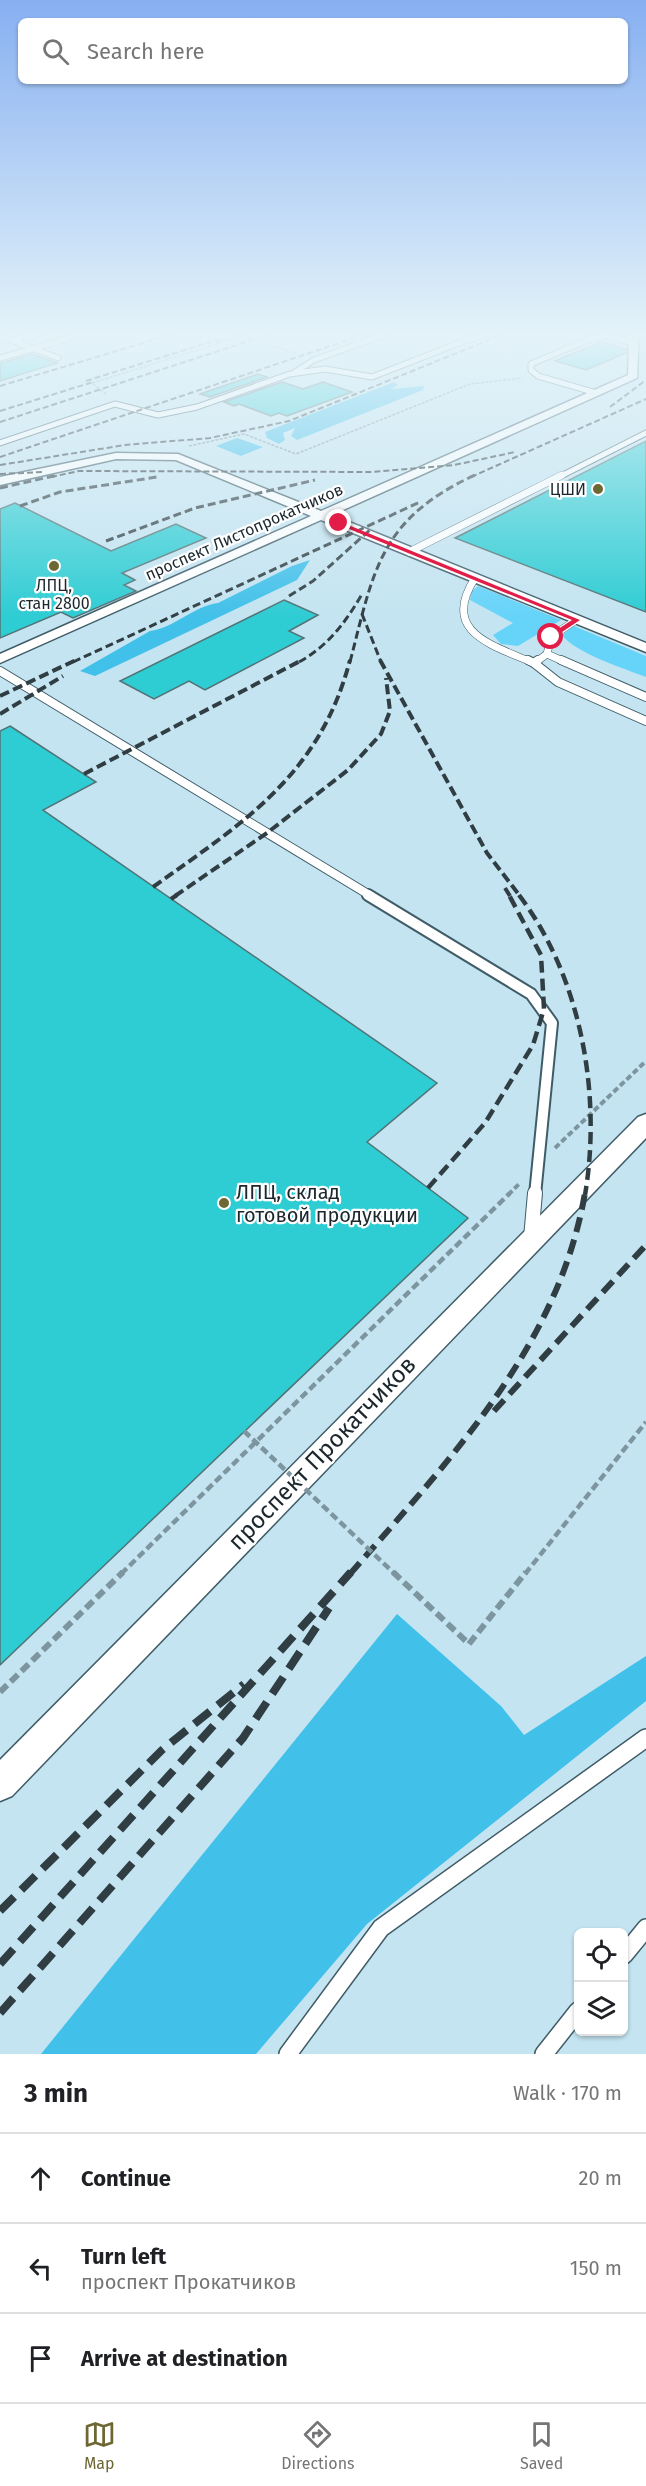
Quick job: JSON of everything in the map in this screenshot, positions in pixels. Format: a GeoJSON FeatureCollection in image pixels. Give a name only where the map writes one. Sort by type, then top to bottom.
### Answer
{"type":"FeatureCollection","features":[{"type":"Feature","properties":{"kind":"street","name":"проспект Листопрокатчиков"},"geometry":{"type":"LineString","coordinates":[[0,659],[520,427]]}},
{"type":"Feature","properties":{"kind":"street"},"geometry":{"type":"LineString","coordinates":[[0,481],[116,456],[178,457],[646,648]]}},
{"type":"Feature","properties":{"kind":"street","name":"проспект Прокатчиков"},"geometry":{"type":"LineString","coordinates":[[0,1784],[531,1238],[646,1123]]}},
{"type":"Feature","properties":{"kind":"lane"},"geometry":{"type":"LineString","coordinates":[[0,443],[48,427]]}},
{"type":"Feature","properties":{"kind":"lane"},"geometry":{"type":"LineString","coordinates":[[409,552],[646,433]]}},
{"type":"Feature","properties":{"kind":"lane"},"geometry":{"type":"LineString","coordinates":[[475,578],[464,591],[460,608],[474,635],[534,663],[558,682],[646,722]]}},
{"type":"Feature","properties":{"kind":"lane"},"geometry":{"type":"LineString","coordinates":[[534,663],[547,654],[551,637],[576,620]]}},
{"type":"Feature","properties":{"kind":"lane"},"geometry":{"type":"LineString","coordinates":[[547,654],[646,697]]}},
{"type":"Feature","properties":{"kind":"lane"},"geometry":{"type":"LineString","coordinates":[[0,671],[531,994],[552,1023],[531,1238]]}},
{"type":"Feature","properties":{"kind":"lane"},"geometry":{"type":"LineString","coordinates":[[288,2054],[381,1928],[646,1738]]}},
{"type":"Feature","properties":{"kind":"lane"},"geometry":{"type":"LineString","coordinates":[[628,1951],[646,1928]]}},
{"type":"Feature","properties":{"kind":"lane"},"geometry":{"type":"LineString","coordinates":[[544,2054],[574,2017]]}},
{"type":"Feature","properties":{"kind":"path"},"geometry":{"type":"LineString","coordinates":[[188,446],[244,434],[296,454],[363,427]]}},
{"type":"Feature","properties":{"kind":"path"},"geometry":{"type":"LineString","coordinates":[[0,1692],[646,1061]]}},
{"type":"Feature","properties":{"kind":"path"},"geometry":{"type":"LineString","coordinates":[[244,1431],[469,1644],[646,1422]]}},
{"type":"Feature","properties":{"kind":"shaded area"},"geometry":{"type":"Polygon","coordinates":[[[278,427],[330,427],[297,440],[291,436],[295,428],[283,433],[285,440],[279,444],[267,438],[265,432],[278,427]]]}},
{"type":"Feature","properties":{"kind":"shaded area"},"geometry":{"type":"Polygon","coordinates":[[[237,438],[263,447],[241,456],[216,446],[237,438]]]}},
{"type":"Feature","properties":{"kind":"shaded area"},"geometry":{"type":"Polygon","coordinates":[[[310,560],[297,580],[95,676],[80,671],[150,631],[168,626],[200,608],[218,603],[292,566],[310,560]]]}},
{"type":"Feature","properties":{"kind":"shaded area"},"geometry":{"type":"Polygon","coordinates":[[[478,586],[561,620],[518,646],[501,644],[493,635],[513,623],[470,600],[472,591],[478,586]]]}},
{"type":"Feature","properties":{"kind":"shaded area"},"geometry":{"type":"Polygon","coordinates":[[[574,626],[646,656],[646,677],[601,660],[569,642],[562,635],[574,626]]]}},
{"type":"Feature","properties":{"kind":"shaded area"},"geometry":{"type":"Polygon","coordinates":[[[397,1614],[501,1706],[524,1735],[646,1656],[646,1701],[367,1924],[256,2054],[41,2054],[397,1614]]]}},
{"type":"Feature","properties":{"kind":"building","name":"ЦШИ"},"geometry":{"type":"Polygon","coordinates":[[[646,441],[646,612],[455,538],[646,441]]]}},
{"type":"Feature","properties":{"kind":"building","name":"ЛПЦ, стан 2800"},"geometry":{"type":"Polygon","coordinates":[[[15,503],[111,551],[176,524],[206,538],[122,573],[135,580],[124,585],[136,591],[73,618],[61,612],[0,638],[0,509],[15,503]]]}},
{"type":"Feature","properties":{"kind":"building"},"geometry":{"type":"Polygon","coordinates":[[[284,600],[318,615],[289,631],[304,638],[205,690],[189,681],[154,699],[120,681],[284,600]]]}},
{"type":"Feature","properties":{"kind":"building","name":"ЛПЦ, склад готовой продукции"},"geometry":{"type":"Polygon","coordinates":[[[10,726],[96,782],[43,810],[437,1083],[367,1142],[468,1218],[0,1665],[0,731],[10,726]]]}},
{"type":"Feature","properties":{"kind":"railway"},"geometry":{"type":"LineString","coordinates":[[0,457],[90,427]]}},
{"type":"Feature","properties":{"kind":"railway"},"geometry":{"type":"LineString","coordinates":[[0,465],[125,445],[210,438],[262,427]]}},
{"type":"Feature","properties":{"kind":"railway"},"geometry":{"type":"LineString","coordinates":[[472,476],[584,427]]}},
{"type":"Feature","properties":{"kind":"railway"},"geometry":{"type":"LineString","coordinates":[[51,477],[79,471],[372,472],[454,465],[515,452]]}},
{"type":"Feature","properties":{"kind":"railway"},"geometry":{"type":"LineString","coordinates":[[0,474],[43,472]]}},
{"type":"Feature","properties":{"kind":"railway"},"geometry":{"type":"LineString","coordinates":[[0,488],[58,475]]}},
{"type":"Feature","properties":{"kind":"railway"},"geometry":{"type":"LineString","coordinates":[[362,615],[375,574],[386,550],[400,529],[419,510],[443,492],[472,476]]}},
{"type":"Feature","properties":{"kind":"railway"},"geometry":{"type":"LineString","coordinates":[[20,506],[60,492],[157,477]]}},
{"type":"Feature","properties":{"kind":"railway"},"geometry":{"type":"LineString","coordinates":[[106,541],[195,508],[315,480]]}},
{"type":"Feature","properties":{"kind":"railway"},"geometry":{"type":"LineString","coordinates":[[73,662],[420,502]]}},
{"type":"Feature","properties":{"kind":"railway"},"geometry":{"type":"LineString","coordinates":[[289,596],[313,581],[371,529]]}},
{"type":"Feature","properties":{"kind":"railway"},"geometry":{"type":"LineString","coordinates":[[299,662],[327,641],[362,594]]}},
{"type":"Feature","properties":{"kind":"railway"},"geometry":{"type":"LineString","coordinates":[[350,662],[362,615]]}},
{"type":"Feature","properties":{"kind":"railway"},"geometry":{"type":"LineString","coordinates":[[362,615],[381,661]]}},
{"type":"Feature","properties":{"kind":"railway"},"geometry":{"type":"LineString","coordinates":[[0,696],[76,660]]}},
{"type":"Feature","properties":{"kind":"railway"},"geometry":{"type":"LineString","coordinates":[[84,774],[302,660]]}},
{"type":"Feature","properties":{"kind":"railway"},"geometry":{"type":"LineString","coordinates":[[153,887],[247,817],[298,765],[319,735],[337,700],[350,660]]}},
{"type":"Feature","properties":{"kind":"railway"},"geometry":{"type":"LineString","coordinates":[[381,661],[487,853],[520,896]]}},
{"type":"Feature","properties":{"kind":"railway"},"geometry":{"type":"LineString","coordinates":[[0,714],[63,676]]}},
{"type":"Feature","properties":{"kind":"railway"},"geometry":{"type":"LineString","coordinates":[[175,896],[267,833],[348,770],[381,734],[390,711],[386,678]]}},
{"type":"Feature","properties":{"kind":"railway"},"geometry":{"type":"LineString","coordinates":[[505,888],[510,896]]}},
{"type":"Feature","properties":{"kind":"railway"},"geometry":{"type":"LineString","coordinates":[[171,899],[177,895]]}},
{"type":"Feature","properties":{"kind":"railway"},"geometry":{"type":"LineString","coordinates":[[428,1188],[485,1123],[533,1045],[544,1009],[541,955],[509,895]]}},
{"type":"Feature","properties":{"kind":"railway"},"geometry":{"type":"LineString","coordinates":[[519,895],[540,927],[558,962],[572,999],[582,1038],[591,1117],[590,1156],[585,1195]]}},
{"type":"Feature","properties":{"kind":"railway"},"geometry":{"type":"LineString","coordinates":[[350,1574],[461,1444],[525,1352],[551,1302],[571,1249],[585,1193]]}},
{"type":"Feature","properties":{"kind":"railway"},"geometry":{"type":"LineString","coordinates":[[494,1411],[646,1245]]}},
{"type":"Feature","properties":{"kind":"railway"},"geometry":{"type":"LineString","coordinates":[[0,1964],[351,1572]]}},
{"type":"Feature","properties":{"kind":"railway"},"geometry":{"type":"LineString","coordinates":[[0,2013],[243,1738],[329,1608]]}},
{"type":"Feature","properties":{"kind":"railway"},"geometry":{"type":"LineString","coordinates":[[0,1911],[162,1750],[244,1684]]}},
{"type":"Feature","properties":{"kind":"place","name":"ЦШИ"},"geometry":{"type":"Point","coordinates":[598,489]}},
{"type":"Feature","properties":{"kind":"place","name":"ЛПЦ, стан 2800"},"geometry":{"type":"Point","coordinates":[54,566]}},
{"type":"Feature","properties":{"kind":"place","name":"ЛПЦ, склад готовой продукции"},"geometry":{"type":"Point","coordinates":[224,1203]}},
{"type":"Feature","properties":{"kind":"route"},"geometry":{"type":"LineString","coordinates":[[339,523],[576,620],[551,637]]}}]}
